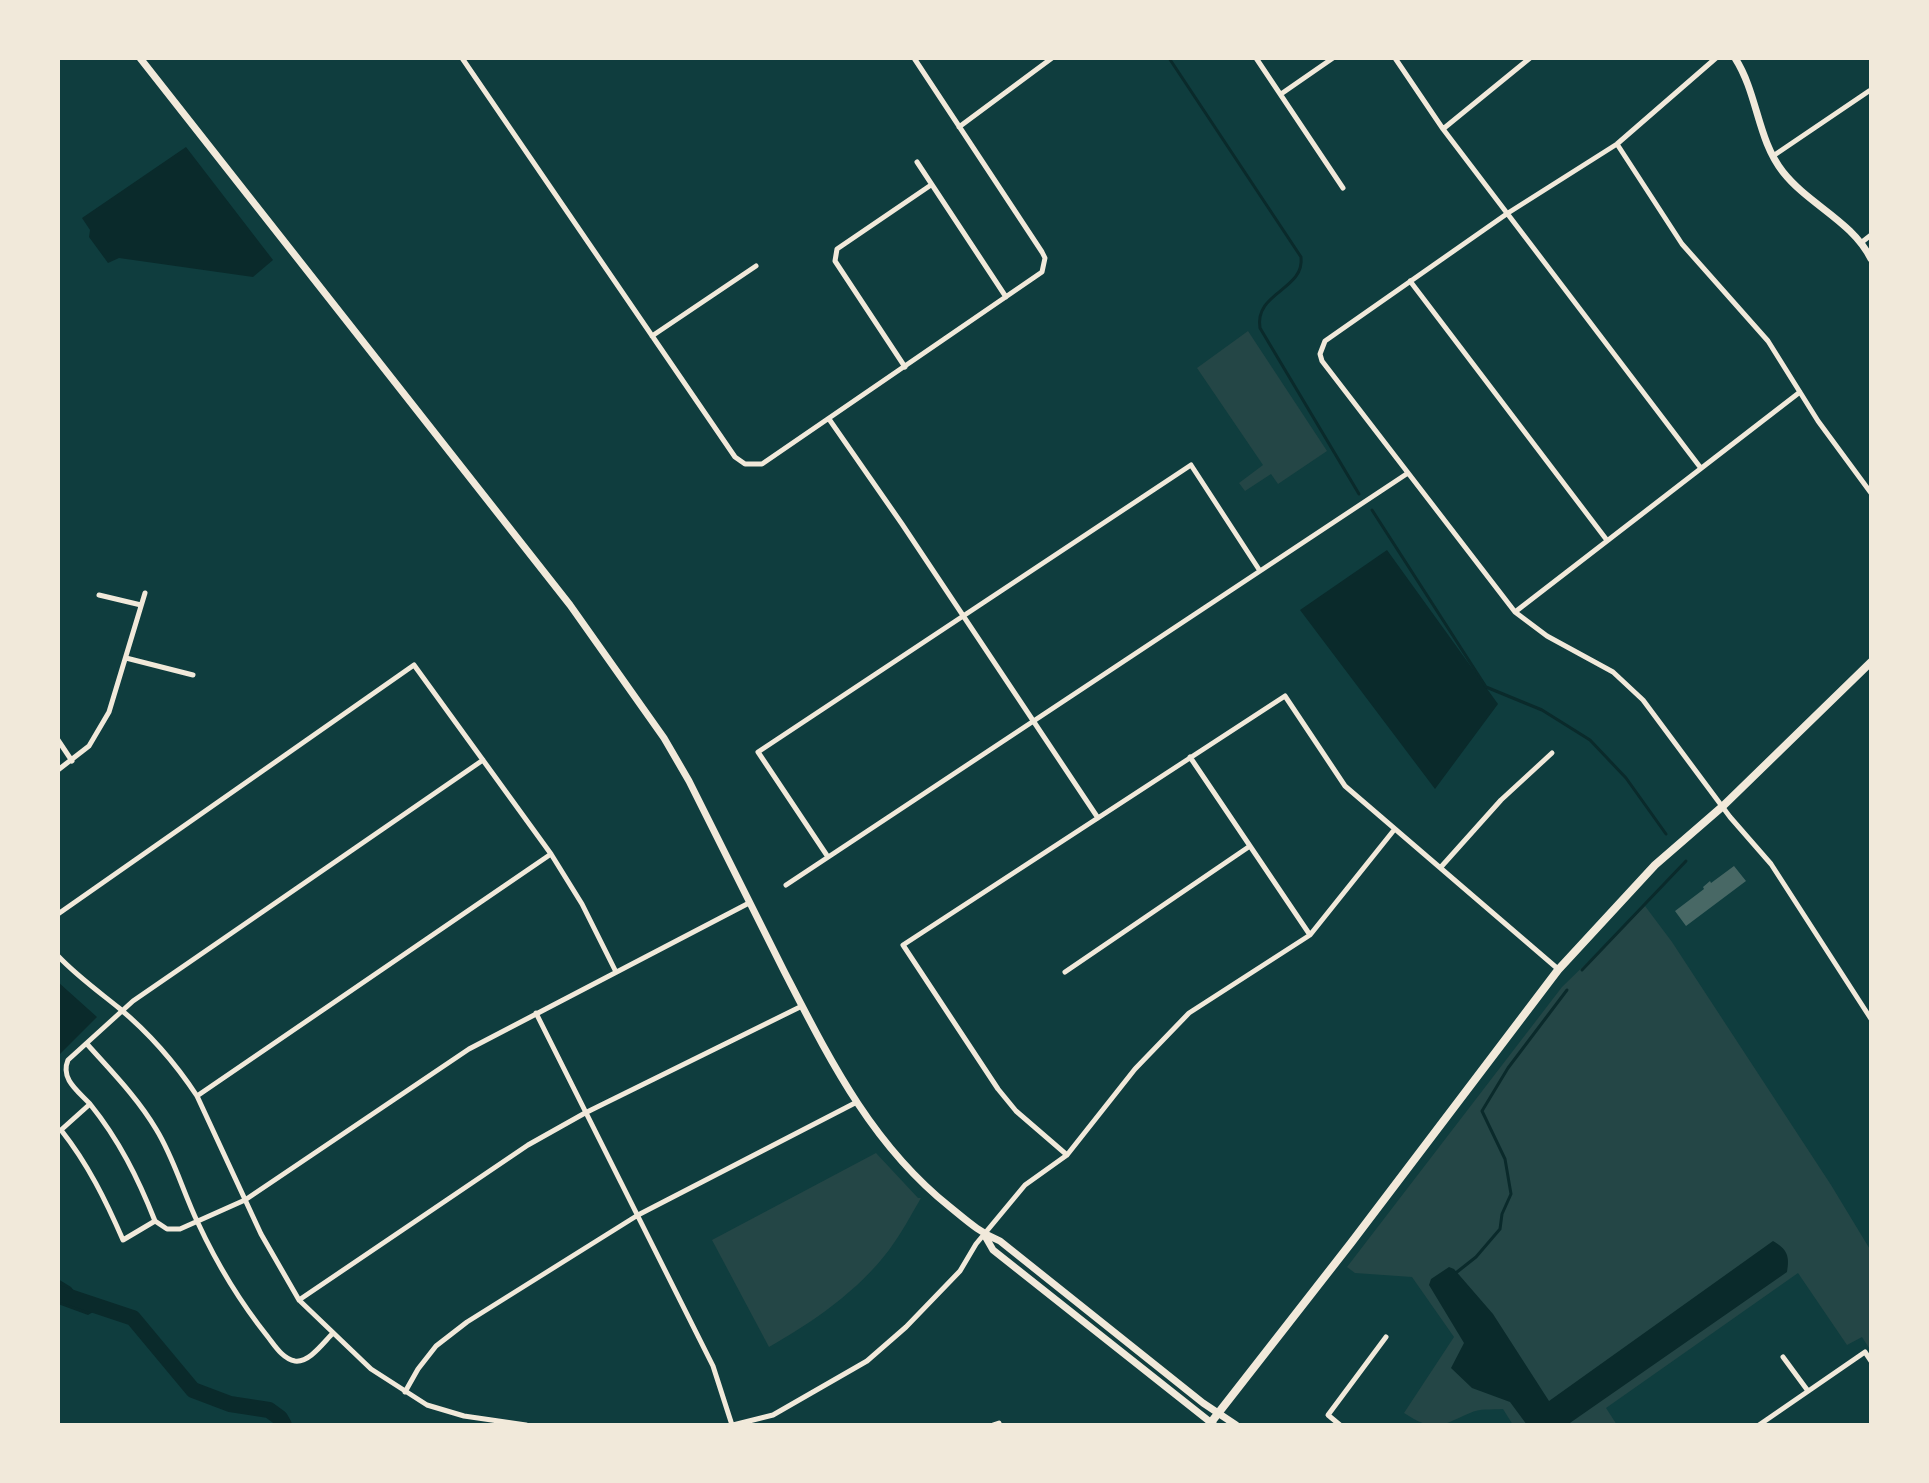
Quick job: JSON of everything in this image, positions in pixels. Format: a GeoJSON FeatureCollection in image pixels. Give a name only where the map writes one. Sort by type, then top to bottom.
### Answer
{"type":"FeatureCollection","features":[{"type":"Feature","properties":{"kind":"main road"},"geometry":{"type":"LineString","coordinates":[[1211,1424],[1558,970],[1655,865],[1723,806],[1871,662]]}},
{"type":"Feature","properties":{"kind":"street"},"geometry":{"type":"LineString","coordinates":[[140,58],[596,641],[674,754],[802,1006],[871,1127],[939,1199],[984,1235],[1000,1241],[1236,1425]]}},
{"type":"Feature","properties":{"kind":"street"},"geometry":{"type":"LineString","coordinates":[[462,58],[735,457],[745,464],[755,465],[762,464],[1039,275],[1045,265],[1042,252],[914,58]]}},
{"type":"Feature","properties":{"kind":"street"},"geometry":{"type":"LineString","coordinates":[[959,127],[1052,58]]}},
{"type":"Feature","properties":{"kind":"street"},"geometry":{"type":"LineString","coordinates":[[1256,58],[1343,188]]}},
{"type":"Feature","properties":{"kind":"street"},"geometry":{"type":"LineString","coordinates":[[1281,94],[1333,58]]}},
{"type":"Feature","properties":{"kind":"street"},"geometry":{"type":"LineString","coordinates":[[1395,58],[1443,129],[1700,467]]}},
{"type":"Feature","properties":{"kind":"street"},"geometry":{"type":"LineString","coordinates":[[1443,129],[1530,58]]}},
{"type":"Feature","properties":{"kind":"street"},"geometry":{"type":"LineString","coordinates":[[1716,58],[1617,144],[1508,213],[1325,341],[1320,350],[1322,361],[1515,612],[1547,636],[1623,680],[1643,700],[1796,900],[1871,1019]]}},
{"type":"Feature","properties":{"kind":"street"},"geometry":{"type":"LineString","coordinates":[[1735,58],[1747,77],[1763,135],[1783,172],[1798,189],[1862,242],[1871,259]]}},
{"type":"Feature","properties":{"kind":"street"},"geometry":{"type":"LineString","coordinates":[[1773,156],[1869,91]]}},
{"type":"Feature","properties":{"kind":"street"},"geometry":{"type":"LineString","coordinates":[[1617,144],[1682,244],[1768,341],[1871,493]]}},
{"type":"Feature","properties":{"kind":"street"},"geometry":{"type":"LineString","coordinates":[[917,162],[1006,297]]}},
{"type":"Feature","properties":{"kind":"street"},"geometry":{"type":"LineString","coordinates":[[905,367],[835,261],[837,249],[931,185]]}},
{"type":"Feature","properties":{"kind":"street"},"geometry":{"type":"LineString","coordinates":[[1862,242],[1871,235]]}},
{"type":"Feature","properties":{"kind":"street"},"geometry":{"type":"LineString","coordinates":[[652,336],[756,266]]}},
{"type":"Feature","properties":{"kind":"street"},"geometry":{"type":"LineString","coordinates":[[1410,281],[1606,539]]}},
{"type":"Feature","properties":{"kind":"street"},"geometry":{"type":"LineString","coordinates":[[1515,612],[1800,392]]}},
{"type":"Feature","properties":{"kind":"street"},"geometry":{"type":"LineString","coordinates":[[829,419],[1098,818]]}},
{"type":"Feature","properties":{"kind":"street"},"geometry":{"type":"LineString","coordinates":[[828,857],[758,752],[963,614],[1191,465],[1260,571]]}},
{"type":"Feature","properties":{"kind":"street"},"geometry":{"type":"LineString","coordinates":[[786,885],[1408,473]]}},
{"type":"Feature","properties":{"kind":"street"},"geometry":{"type":"LineString","coordinates":[[58,770],[89,746],[109,712],[145,593]]}},
{"type":"Feature","properties":{"kind":"street"},"geometry":{"type":"LineString","coordinates":[[99,595],[141,605]]}},
{"type":"Feature","properties":{"kind":"street"},"geometry":{"type":"LineString","coordinates":[[126,658],[193,675]]}},
{"type":"Feature","properties":{"kind":"street"},"geometry":{"type":"LineString","coordinates":[[58,914],[414,665],[551,854],[582,904],[615,970]]}},
{"type":"Feature","properties":{"kind":"street"},"geometry":{"type":"LineString","coordinates":[[1067,1155],[1016,1111],[998,1089],[903,945],[1285,696],[1345,786],[1558,970]]}},
{"type":"Feature","properties":{"kind":"street"},"geometry":{"type":"LineString","coordinates":[[58,740],[72,761]]}},
{"type":"Feature","properties":{"kind":"street"},"geometry":{"type":"LineString","coordinates":[[1441,867],[1501,800],[1552,753]]}},
{"type":"Feature","properties":{"kind":"street"},"geometry":{"type":"LineString","coordinates":[[1190,757],[1310,935]]}},
{"type":"Feature","properties":{"kind":"street"},"geometry":{"type":"LineString","coordinates":[[483,760],[122,1010],[68,1060],[64,1068],[65,1077],[111,1130],[138,1178],[155,1221],[167,1229],[180,1229],[245,1200],[469,1049],[615,970],[749,903]]}},
{"type":"Feature","properties":{"kind":"street"},"geometry":{"type":"LineString","coordinates":[[536,1013],[713,1366],[733,1425],[773,1415],[867,1361],[906,1327],[960,1271],[984,1235],[1025,1185],[1067,1155],[1135,1069],[1189,1013],[1310,935],[1394,830]]}},
{"type":"Feature","properties":{"kind":"street"},"geometry":{"type":"LineString","coordinates":[[1065,972],[1250,846]]}},
{"type":"Feature","properties":{"kind":"street"},"geometry":{"type":"LineString","coordinates":[[197,1096],[551,854]]}},
{"type":"Feature","properties":{"kind":"street"},"geometry":{"type":"LineString","coordinates":[[58,956],[122,1010],[161,1049],[197,1096],[278,1267],[299,1300],[371,1369],[427,1405],[464,1416],[526,1425]]}},
{"type":"Feature","properties":{"kind":"street"},"geometry":{"type":"LineString","coordinates":[[299,1300],[528,1145],[585,1113],[802,1006]]}},
{"type":"Feature","properties":{"kind":"street"},"geometry":{"type":"LineString","coordinates":[[87,1044],[135,1098],[157,1130],[197,1221],[236,1294],[282,1355],[292,1361],[305,1359],[333,1333]]}},
{"type":"Feature","properties":{"kind":"street"},"geometry":{"type":"LineString","coordinates":[[405,1392],[436,1346],[467,1322],[638,1215],[855,1103]]}},
{"type":"Feature","properties":{"kind":"street"},"geometry":{"type":"LineString","coordinates":[[90,1104],[61,1130],[81,1155],[123,1240],[155,1221]]}},
{"type":"Feature","properties":{"kind":"street"},"geometry":{"type":"LineString","coordinates":[[984,1235],[993,1250],[1211,1424]]}},
{"type":"Feature","properties":{"kind":"street"},"geometry":{"type":"LineString","coordinates":[[1047,1293],[1054,1284]]}},
{"type":"Feature","properties":{"kind":"street"},"geometry":{"type":"LineString","coordinates":[[1340,1425],[1328,1415],[1386,1337]]}},
{"type":"Feature","properties":{"kind":"street"},"geometry":{"type":"LineString","coordinates":[[1759,1425],[1865,1352],[1871,1361]]}},
{"type":"Feature","properties":{"kind":"street"},"geometry":{"type":"LineString","coordinates":[[1783,1357],[1808,1391]]}},
{"type":"Feature","properties":{"kind":"street"},"geometry":{"type":"LineString","coordinates":[[1151,1376],[1158,1367]]}},
{"type":"Feature","properties":{"kind":"shaded area"},"geometry":{"type":"Polygon","coordinates":[[[186,147],[273,260],[253,277],[119,258],[108,263],[89,237],[90,230],[82,218],[186,147]]]}},
{"type":"Feature","properties":{"kind":"shaded area"},"geometry":{"type":"Polygon","coordinates":[[[1248,331],[1327,451],[1278,484],[1271,474],[1245,491],[1239,483],[1263,465],[1197,368],[1248,331]]]}},
{"type":"Feature","properties":{"kind":"shaded area"},"geometry":{"type":"Polygon","coordinates":[[[1387,550],[1498,704],[1435,789],[1300,610],[1387,550]]]}},
{"type":"Feature","properties":{"kind":"shaded area"},"geometry":{"type":"Polygon","coordinates":[[[1645,906],[1672,942],[1871,1251],[1871,1351],[1862,1337],[1847,1345],[1798,1273],[1606,1408],[1617,1425],[1513,1425],[1503,1409],[1477,1410],[1437,1425],[1423,1423],[1404,1413],[1454,1337],[1412,1277],[1355,1273],[1347,1267],[1562,987],[1645,906]]]}},
{"type":"Feature","properties":{"kind":"shaded area"},"geometry":{"type":"Polygon","coordinates":[[[58,982],[97,1017],[58,1056],[58,982]]]}},
{"type":"Feature","properties":{"kind":"shaded area"},"geometry":{"type":"Polygon","coordinates":[[[876,1153],[921,1198],[893,1244],[863,1279],[818,1316],[769,1347],[712,1240],[876,1153]]]}},
{"type":"Feature","properties":{"kind":"shaded area"},"geometry":{"type":"Polygon","coordinates":[[[1773,1241],[1786,1254],[1787,1272],[1567,1425],[1527,1425],[1510,1402],[1472,1388],[1451,1368],[1464,1343],[1429,1285],[1431,1279],[1449,1267],[1454,1269],[1493,1314],[1549,1401],[1773,1241]]]}},
{"type":"Feature","properties":{"kind":"shaded area"},"geometry":{"type":"Polygon","coordinates":[[[58,1279],[78,1296],[100,1308],[88,1315],[58,1304],[58,1279]]]}},
{"type":"Feature","properties":{"kind":"building"},"geometry":{"type":"Polygon","coordinates":[[[1734,866],[1746,881],[1686,926],[1675,911],[1710,881],[1734,866]]]}},
{"type":"Feature","properties":{"kind":"waterway"},"geometry":{"type":"LineString","coordinates":[[1169,58],[1301,257],[1295,277],[1264,306],[1260,328],[1359,494]]}},
{"type":"Feature","properties":{"kind":"waterway"},"geometry":{"type":"LineString","coordinates":[[1372,510],[1486,687],[1542,710],[1590,740],[1626,778],[1666,834]]}},
{"type":"Feature","properties":{"kind":"waterway"},"geometry":{"type":"LineString","coordinates":[[1582,970],[1686,861]]}},
{"type":"Feature","properties":{"kind":"waterway"},"geometry":{"type":"LineString","coordinates":[[1457,1272],[1476,1257],[1500,1229],[1502,1214],[1511,1194],[1505,1159],[1482,1111],[1508,1068],[1567,990]]}},
{"type":"Feature","properties":{"kind":"waterway"},"geometry":{"type":"LineString","coordinates":[[58,1293],[133,1318],[193,1390],[230,1404],[269,1410],[284,1425]]}}]}
